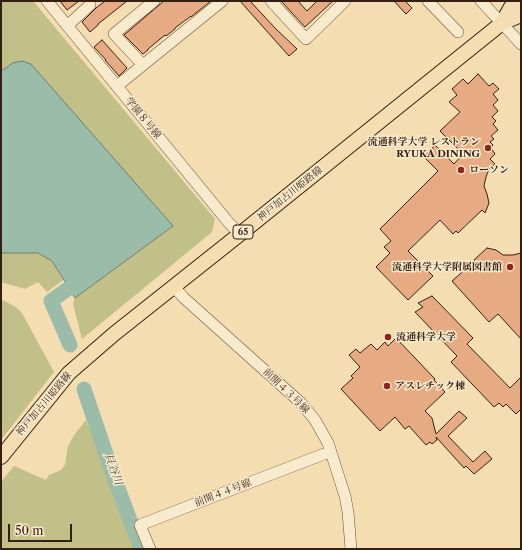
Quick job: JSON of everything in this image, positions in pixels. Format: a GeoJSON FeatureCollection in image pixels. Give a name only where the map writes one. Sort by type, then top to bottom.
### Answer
{"type":"FeatureCollection","features":[{"type":"Feature","properties":{"kind":"main road","name":"神戸加古川姫路線"},"geometry":{"type":"LineString","coordinates":[[502,23],[511,7],[519,1]]}},
{"type":"Feature","properties":{"kind":"main road","name":"神戸加古川姫路線"},"geometry":{"type":"LineString","coordinates":[[1,457],[68,373],[114,334],[502,23],[521,15]]}},
{"type":"Feature","properties":{"kind":"street","name":"学園８号線"},"geometry":{"type":"LineString","coordinates":[[47,1],[229,223],[240,234]]}},
{"type":"Feature","properties":{"kind":"street"},"geometry":{"type":"LineString","coordinates":[[143,65],[114,34],[154,1]]}},
{"type":"Feature","properties":{"kind":"street"},"geometry":{"type":"LineString","coordinates":[[117,86],[222,1]]}},
{"type":"Feature","properties":{"kind":"street"},"geometry":{"type":"LineString","coordinates":[[271,1],[306,39],[345,1]]}},
{"type":"Feature","properties":{"kind":"street"},"geometry":{"type":"LineString","coordinates":[[428,1],[447,26],[458,32]]}},
{"type":"Feature","properties":{"kind":"street"},"geometry":{"type":"LineString","coordinates":[[481,1],[521,44]]}},
{"type":"Feature","properties":{"kind":"street"},"geometry":{"type":"LineString","coordinates":[[67,26],[91,2]]}},
{"type":"Feature","properties":{"kind":"street","name":"前開４３号線"},"geometry":{"type":"LineString","coordinates":[[174,287],[184,298],[301,403],[315,420],[328,443],[345,496],[351,549]]}},
{"type":"Feature","properties":{"kind":"street","name":"前開４４号線"},"geometry":{"type":"LineString","coordinates":[[150,549],[140,525],[317,456],[331,452]]}},
{"type":"Feature","properties":{"kind":"green space"},"geometry":{"type":"Polygon","coordinates":[[[1,1],[33,1],[215,219],[212,232],[82,339],[73,304],[75,298],[172,226],[13,63],[1,71],[1,1]]]}},
{"type":"Feature","properties":{"kind":"green space"},"geometry":{"type":"Polygon","coordinates":[[[1,253],[38,253],[52,261],[63,280],[47,292],[38,282],[25,289],[1,282],[1,253]]]}},
{"type":"Feature","properties":{"kind":"green space"},"geometry":{"type":"Polygon","coordinates":[[[1,300],[17,308],[22,313],[54,372],[1,440],[1,300]]]}},
{"type":"Feature","properties":{"kind":"green space"},"geometry":{"type":"Polygon","coordinates":[[[86,420],[136,549],[1,549],[1,482],[14,466],[46,480],[49,475],[61,470],[65,465],[68,446],[74,435],[86,420]]]}},
{"type":"Feature","properties":{"kind":"shaded area"},"geometry":{"type":"Polygon","coordinates":[[[22,61],[31,64],[173,226],[75,298],[52,261],[38,253],[1,253],[1,71],[13,63],[22,61]]]}},
{"type":"Feature","properties":{"kind":"building"},"geometry":{"type":"Polygon","coordinates":[[[60,1],[79,1],[67,10],[60,1]]]}},
{"type":"Feature","properties":{"kind":"building"},"geometry":{"type":"Polygon","coordinates":[[[105,1],[127,1],[90,32],[82,22],[105,1]]]}},
{"type":"Feature","properties":{"kind":"building"},"geometry":{"type":"Polygon","coordinates":[[[164,1],[211,1],[166,36],[165,35],[143,54],[124,35],[164,1]]]}},
{"type":"Feature","properties":{"kind":"building"},"geometry":{"type":"Polygon","coordinates":[[[240,1],[250,1],[297,49],[289,56],[240,1]]]}},
{"type":"Feature","properties":{"kind":"building"},"geometry":{"type":"Polygon","coordinates":[[[281,1],[298,1],[307,11],[317,1],[333,1],[305,27],[281,1]]]}},
{"type":"Feature","properties":{"kind":"building"},"geometry":{"type":"Polygon","coordinates":[[[394,1],[405,1],[412,8],[406,14],[394,1]]]}},
{"type":"Feature","properties":{"kind":"building"},"geometry":{"type":"Polygon","coordinates":[[[102,40],[127,68],[119,76],[94,47],[102,40]]]}},
{"type":"Feature","properties":{"kind":"building"},"geometry":{"type":"Polygon","coordinates":[[[478,74],[489,86],[493,83],[499,89],[493,94],[498,100],[493,105],[498,111],[492,117],[496,121],[493,124],[498,130],[491,136],[494,139],[490,142],[493,145],[491,148],[495,154],[490,159],[495,164],[489,169],[484,186],[489,203],[485,213],[482,210],[458,233],[456,231],[453,234],[440,220],[408,251],[433,276],[408,300],[376,267],[390,253],[384,247],[391,241],[380,229],[438,171],[424,157],[435,145],[454,164],[463,154],[440,131],[460,112],[449,102],[457,95],[452,89],[463,79],[468,84],[478,74]]]}},
{"type":"Feature","properties":{"kind":"building"},"geometry":{"type":"Polygon","coordinates":[[[487,248],[496,250],[503,255],[521,253],[521,339],[498,314],[489,322],[452,281],[475,261],[474,260],[487,248]]]}},
{"type":"Feature","properties":{"kind":"building"},"geometry":{"type":"Polygon","coordinates":[[[432,296],[473,338],[467,344],[510,388],[521,377],[521,409],[516,414],[506,404],[503,407],[499,403],[494,407],[451,362],[457,356],[415,312],[423,307],[418,303],[432,296]]]}},
{"type":"Feature","properties":{"kind":"building","name":"アスレチック棟"},"geometry":{"type":"Polygon","coordinates":[[[396,338],[435,379],[434,380],[445,392],[425,411],[432,418],[436,434],[459,411],[467,418],[448,436],[473,462],[485,451],[492,459],[474,474],[466,466],[464,468],[436,437],[437,440],[432,444],[430,442],[426,445],[409,426],[405,429],[395,417],[380,431],[341,389],[353,378],[351,376],[360,367],[349,355],[356,349],[360,353],[371,344],[377,350],[385,342],[388,346],[396,338]]]}},
{"type":"Feature","properties":{"kind":"waterway","name":"貝谷川"},"geometry":{"type":"LineString","coordinates":[[69,288],[51,301],[70,345]]}},
{"type":"Feature","properties":{"kind":"waterway","name":"貝谷川"},"geometry":{"type":"LineString","coordinates":[[84,389],[111,469],[142,549]]}},
{"type":"Feature","properties":{"kind":"place","name":"流通科学大学 レストラン RYUKA DINING"},"geometry":{"type":"Point","coordinates":[488,148]}},
{"type":"Feature","properties":{"kind":"place","name":"ローソン"},"geometry":{"type":"Point","coordinates":[461,170]}},
{"type":"Feature","properties":{"kind":"place","name":"流通科学大学附属図書館"},"geometry":{"type":"Point","coordinates":[510,267]}},
{"type":"Feature","properties":{"kind":"place","name":"流通科学大学"},"geometry":{"type":"Point","coordinates":[388,337]}},
{"type":"Feature","properties":{"kind":"place","name":"アスレチック棟"},"geometry":{"type":"Point","coordinates":[387,386]}}]}
